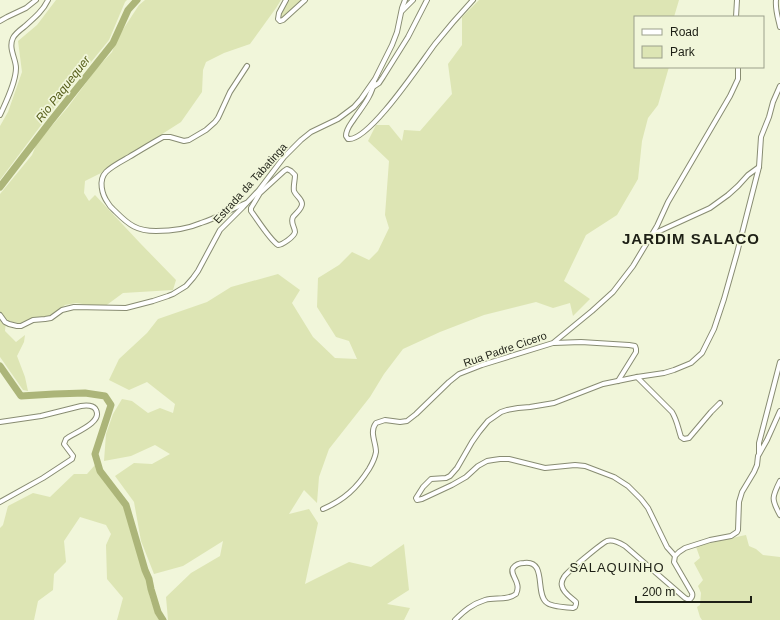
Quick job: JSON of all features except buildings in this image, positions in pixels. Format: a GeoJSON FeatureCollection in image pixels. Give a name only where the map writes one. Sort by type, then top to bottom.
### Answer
{"type":"FeatureCollection","features":[{"type":"Feature","properties":{"kind":"street"},"geometry":{"type":"LineString","coordinates":[[0,21],[26,8],[36,0]]}},
{"type":"Feature","properties":{"kind":"street"},"geometry":{"type":"LineString","coordinates":[[0,115],[7,99],[16,70],[12,45],[13,39],[45,7],[48,0]]}},
{"type":"Feature","properties":{"kind":"street"},"geometry":{"type":"LineString","coordinates":[[286,0],[278,16],[280,21],[305,0]]}},
{"type":"Feature","properties":{"kind":"street","name":"Estrada da Tabatinga"},"geometry":{"type":"LineString","coordinates":[[0,315],[5,322],[21,326],[33,320],[51,318],[66,309],[80,307],[126,308],[173,294],[186,286],[220,230],[259,192],[284,157],[311,132],[338,119],[354,107],[361,99],[375,79],[397,32],[405,0]]}},
{"type":"Feature","properties":{"kind":"street"},"geometry":{"type":"LineString","coordinates":[[401,12],[413,0]]}},
{"type":"Feature","properties":{"kind":"street"},"geometry":{"type":"LineString","coordinates":[[373,87],[381,80],[408,37],[427,0]]}},
{"type":"Feature","properties":{"kind":"street"},"geometry":{"type":"LineString","coordinates":[[375,79],[368,98],[347,129],[346,136],[348,139],[352,140],[366,130],[384,111],[406,85],[434,45],[473,0]]}},
{"type":"Feature","properties":{"kind":"street"},"geometry":{"type":"LineString","coordinates":[[736,16],[737,0]]}},
{"type":"Feature","properties":{"kind":"street"},"geometry":{"type":"LineString","coordinates":[[776,0],[776,9],[780,27]]}},
{"type":"Feature","properties":{"kind":"street"},"geometry":{"type":"LineString","coordinates":[[247,66],[230,92],[218,118],[206,130],[189,140],[184,141],[170,137],[163,137],[106,172],[103,176],[101,184],[104,198],[108,204],[130,224],[136,228],[146,230],[155,231],[191,227],[248,202]]}},
{"type":"Feature","properties":{"kind":"street","name":"Rua Padre Cicero"},"geometry":{"type":"LineString","coordinates":[[323,509],[345,497],[363,478],[375,456],[376,448],[373,428],[376,422],[385,420],[400,422],[407,421],[459,374],[482,365],[553,343],[613,292],[631,270],[652,234],[668,202],[732,92],[738,79],[738,68]]}},
{"type":"Feature","properties":{"kind":"street"},"geometry":{"type":"LineString","coordinates":[[675,556],[667,547],[648,508],[637,494],[614,477],[584,466],[575,465],[544,468],[500,458],[487,461],[478,466],[466,477],[452,485],[422,499],[416,499],[423,487],[431,479],[446,478],[450,476],[457,468],[479,432],[488,421],[501,412],[554,402],[603,384],[637,376],[664,373],[684,366],[702,353],[714,329],[724,299],[760,167],[761,137],[780,86]]}},
{"type":"Feature","properties":{"kind":"street"},"geometry":{"type":"LineString","coordinates":[[652,234],[710,208],[728,195],[748,175],[760,167]]}},
{"type":"Feature","properties":{"kind":"street"},"geometry":{"type":"LineString","coordinates":[[285,170],[290,170],[295,176],[294,189],[302,204],[292,221],[294,234],[281,245],[274,243],[251,210],[251,207],[259,192],[285,170]]}},
{"type":"Feature","properties":{"kind":"street"},"geometry":{"type":"LineString","coordinates":[[553,343],[581,342],[635,346],[636,352],[618,381]]}},
{"type":"Feature","properties":{"kind":"street"},"geometry":{"type":"LineString","coordinates":[[455,620],[474,604],[485,600],[512,597],[516,594],[518,588],[513,574],[513,569],[518,564],[527,562],[538,568],[541,593],[545,601],[552,605],[575,607],[576,602],[562,588],[562,581],[568,572],[607,541],[620,543],[625,546],[673,589],[689,600],[692,598],[692,593],[674,562],[675,556],[685,548],[710,540],[731,536],[737,532],[739,527],[738,510],[741,495],[757,465],[759,443],[780,362]]}},
{"type":"Feature","properties":{"kind":"street"},"geometry":{"type":"LineString","coordinates":[[637,376],[672,412],[677,421],[681,437],[684,439],[688,438],[720,403]]}},
{"type":"Feature","properties":{"kind":"street"},"geometry":{"type":"LineString","coordinates":[[0,422],[41,416],[81,406],[89,406],[97,410],[96,420],[92,424],[68,437],[64,442],[65,446],[73,456],[72,460],[0,502]]}},
{"type":"Feature","properties":{"kind":"street"},"geometry":{"type":"LineString","coordinates":[[758,456],[780,411]]}},
{"type":"Feature","properties":{"kind":"street"},"geometry":{"type":"LineString","coordinates":[[0,426],[6,421]]}},
{"type":"Feature","properties":{"kind":"street"},"geometry":{"type":"LineString","coordinates":[[780,481],[773,502],[780,515]]}},
{"type":"Feature","properties":{"kind":"green space"},"geometry":{"type":"Polygon","coordinates":[[[56,0],[127,0],[109,40],[57,104],[0,180],[0,126],[8,112],[22,72],[18,41],[37,25],[56,0]]]}},
{"type":"Feature","properties":{"kind":"green space"},"geometry":{"type":"Polygon","coordinates":[[[145,0],[281,0],[250,44],[224,53],[206,62],[203,70],[202,92],[181,122],[101,173],[85,181],[84,193],[89,201],[95,195],[176,280],[173,290],[123,293],[104,307],[76,303],[65,305],[50,317],[35,317],[25,324],[6,321],[5,331],[16,342],[25,335],[24,342],[17,356],[25,377],[28,391],[23,390],[0,357],[0,194],[32,155],[37,143],[68,107],[97,68],[112,52],[118,37],[139,5],[145,0]]]}},
{"type":"Feature","properties":{"kind":"green space"},"geometry":{"type":"Polygon","coordinates":[[[287,0],[305,0],[280,22],[277,18],[287,0]]]}},
{"type":"Feature","properties":{"kind":"green space"},"geometry":{"type":"Polygon","coordinates":[[[479,0],[679,0],[674,16],[634,16],[634,68],[669,68],[658,105],[648,118],[642,141],[638,179],[617,215],[586,235],[564,281],[590,299],[573,316],[570,303],[553,308],[536,302],[484,315],[440,332],[403,349],[384,374],[370,397],[329,449],[319,477],[317,503],[304,490],[289,514],[309,509],[318,523],[305,584],[349,562],[371,567],[404,544],[409,590],[387,604],[410,608],[404,620],[168,620],[166,597],[191,573],[220,556],[223,541],[183,566],[154,574],[141,541],[134,502],[115,476],[134,463],[152,464],[170,454],[155,445],[131,456],[104,461],[106,434],[113,414],[122,399],[132,401],[148,413],[160,408],[173,413],[175,404],[147,382],[129,390],[109,380],[119,359],[147,333],[158,319],[207,302],[231,287],[278,274],[300,290],[292,303],[313,337],[335,358],[357,359],[349,341],[336,337],[317,307],[318,278],[339,265],[352,252],[369,260],[378,251],[389,228],[385,215],[389,161],[368,141],[376,125],[389,125],[402,141],[404,130],[420,131],[452,94],[448,64],[462,45],[462,17],[479,0]]]}},
{"type":"Feature","properties":{"kind":"green space"},"geometry":{"type":"Polygon","coordinates":[[[95,465],[98,472],[123,505],[147,580],[150,598],[159,620],[117,620],[123,598],[107,579],[106,545],[111,534],[106,525],[80,517],[64,541],[66,562],[54,574],[53,590],[38,601],[34,620],[0,620],[0,528],[3,525],[8,506],[33,493],[50,497],[74,474],[87,474],[95,465]]]}},
{"type":"Feature","properties":{"kind":"green space"},"geometry":{"type":"Polygon","coordinates":[[[746,535],[749,546],[756,549],[763,555],[780,557],[780,620],[702,620],[697,607],[700,605],[701,593],[698,586],[703,580],[694,563],[700,558],[695,544],[711,543],[746,535]]]}},
{"type":"Feature","properties":{"kind":"waterway","name":"Rio Paquequer"},"geometry":{"type":"LineString","coordinates":[[0,187],[113,43],[128,10],[137,0]]}},
{"type":"Feature","properties":{"kind":"waterway"},"geometry":{"type":"LineString","coordinates":[[0,366],[21,396],[85,393],[105,396],[111,405],[95,454],[100,471],[126,505],[158,612],[163,620]]}},
{"type":"Feature","properties":{"kind":"district","name":"JARDIM SALACO"},"geometry":{"type":"Point","coordinates":[691,238]}},
{"type":"Feature","properties":{"kind":"district","name":"SALAQUINHO"},"geometry":{"type":"Point","coordinates":[617,567]}}]}
